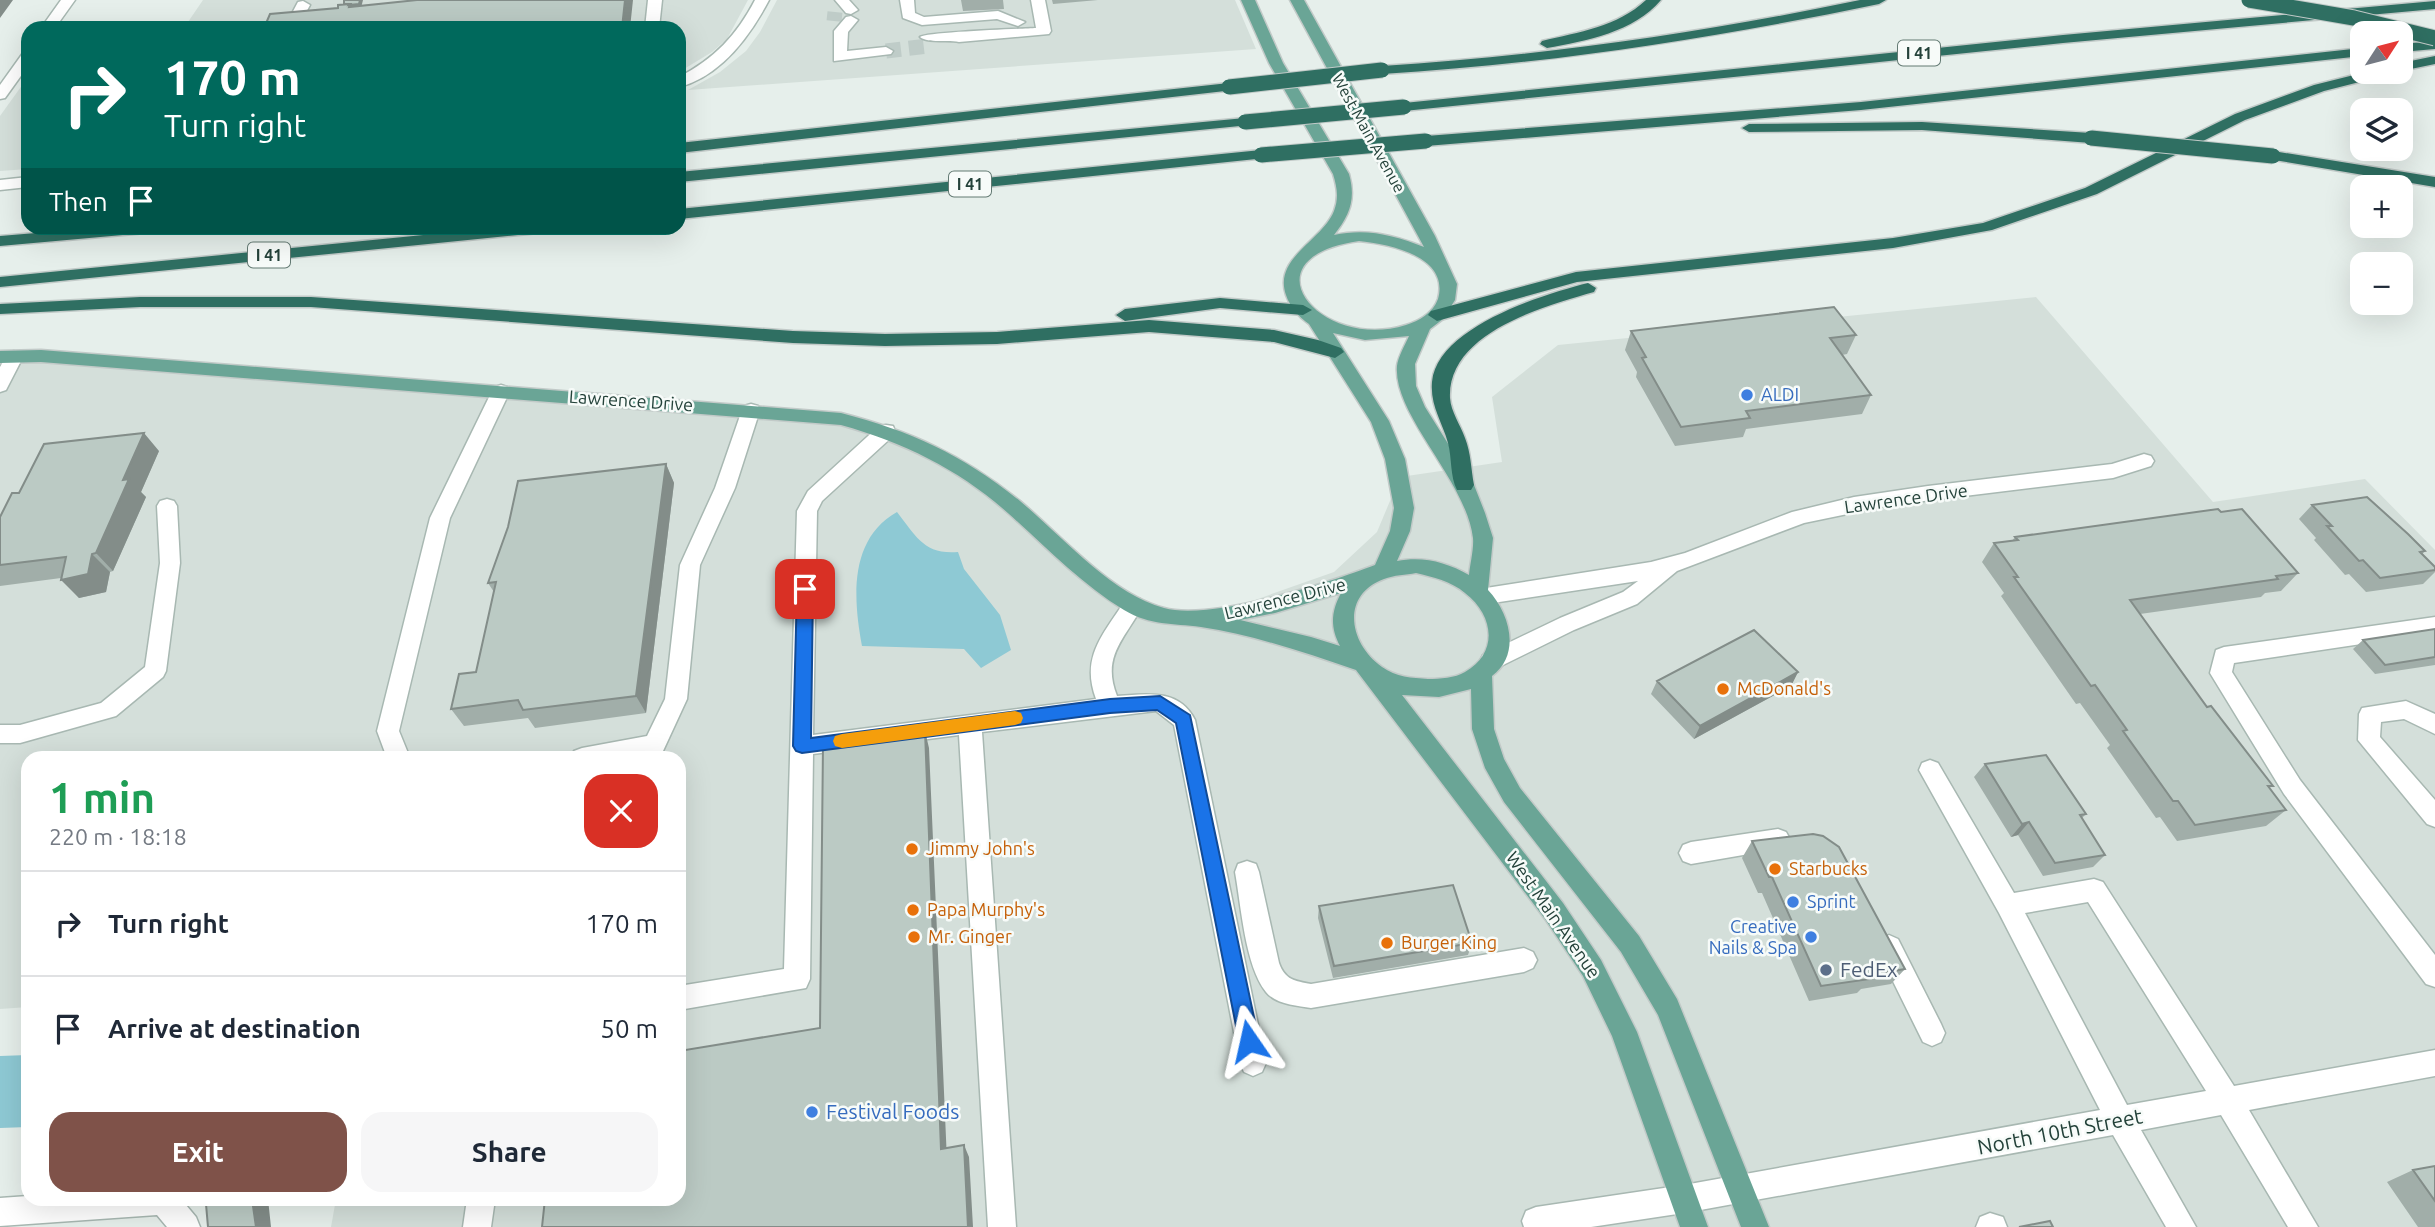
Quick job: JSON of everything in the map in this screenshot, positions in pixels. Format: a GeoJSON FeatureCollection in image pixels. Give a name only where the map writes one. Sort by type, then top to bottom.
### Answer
{"type":"FeatureCollection","features":[{"type":"Feature","properties":{"kind":"highway"},"geometry":{"type":"LineString","coordinates":[[1382,70],[1555,43],[1591,34],[1621,22],[1654,0]]}},
{"type":"Feature","properties":{"kind":"highway"},"geometry":{"type":"LineString","coordinates":[[686,147],[1382,70],[1601,50],[1764,24],[1879,0]]}},
{"type":"Feature","properties":{"kind":"highway"},"geometry":{"type":"LineString","coordinates":[[2249,0],[2354,19],[2435,38]]}},
{"type":"Feature","properties":{"kind":"highway","name":"I 41"},"geometry":{"type":"LineString","coordinates":[[686,176],[2435,5]]}},
{"type":"Feature","properties":{"kind":"highway"},"geometry":{"type":"LineString","coordinates":[[2413,47],[2435,45]]}},
{"type":"Feature","properties":{"kind":"highway","name":"I 41"},"geometry":{"type":"LineString","coordinates":[[686,213],[1261,155],[1861,106],[2350,53]]}},
{"type":"Feature","properties":{"kind":"highway"},"geometry":{"type":"LineString","coordinates":[[2413,65],[2435,60]]}},
{"type":"Feature","properties":{"kind":"highway"},"geometry":{"type":"LineString","coordinates":[[1430,320],[1576,277],[1618,271],[1654,271],[1904,242],[1986,226],[2091,191],[2240,117],[2319,88],[2350,80]]}},
{"type":"Feature","properties":{"kind":"highway"},"geometry":{"type":"LineString","coordinates":[[1426,141],[1517,144],[1752,128],[1922,126],[2091,138],[2273,156],[2435,182]]}},
{"type":"Feature","properties":{"kind":"highway"},"geometry":{"type":"LineString","coordinates":[[0,230],[21,227]]}},
{"type":"Feature","properties":{"kind":"highway"},"geometry":{"type":"LineString","coordinates":[[0,241],[67,235]]}},
{"type":"Feature","properties":{"kind":"highway","name":"I 41"},"geometry":{"type":"LineString","coordinates":[[0,282],[468,235]]}},
{"type":"Feature","properties":{"kind":"highway"},"geometry":{"type":"LineString","coordinates":[[1464,485],[1457,442],[1440,400],[1442,377],[1450,358],[1467,340],[1499,321],[1566,294],[1654,271]]}},
{"type":"Feature","properties":{"kind":"highway"},"geometry":{"type":"LineString","coordinates":[[0,310],[153,302],[311,302],[793,337],[885,340],[997,338],[1149,326],[1274,336],[1335,352]]}},
{"type":"Feature","properties":{"kind":"highway"},"geometry":{"type":"LineString","coordinates":[[963,337],[1220,303],[1309,315]]}},
{"type":"Feature","properties":{"kind":"main road"},"geometry":{"type":"LineString","coordinates":[[1248,0],[1276,63],[1341,174],[1347,191],[1344,207],[1316,247]]}},
{"type":"Feature","properties":{"kind":"main road","name":"West Main Avenue"},"geometry":{"type":"LineString","coordinates":[[1297,0],[1427,236],[1439,266]]}},
{"type":"Feature","properties":{"kind":"main road"},"geometry":{"type":"LineString","coordinates":[[1482,593],[1483,538],[1464,485],[1416,407],[1407,386],[1406,364],[1430,320],[1447,299],[1447,283],[1439,266],[1425,254],[1406,244],[1383,238],[1359,236],[1316,247],[1302,257],[1293,269],[1290,283],[1293,297],[1335,352],[1380,421],[1400,477],[1404,508],[1401,531],[1375,573],[1348,597],[1341,622],[1343,636],[1366,667],[1386,680],[1420,689],[1454,686],[1486,666]]}},
{"type":"Feature","properties":{"kind":"main road"},"geometry":{"type":"LineString","coordinates":[[1309,315],[1346,331],[1380,335],[1403,332],[1430,320]]}},
{"type":"Feature","properties":{"kind":"main road","name":"Lawrence Drive"},"geometry":{"type":"LineString","coordinates":[[7,357],[53,357],[841,419],[886,431],[929,449],[969,472],[1014,507],[1086,572],[1133,605],[1164,617],[1201,619],[1311,645],[1366,667]]}},
{"type":"Feature","properties":{"kind":"main road"},"geometry":{"type":"LineString","coordinates":[[1375,573],[1399,566],[1433,567],[1465,579],[1482,593],[1494,609],[1500,635],[1486,666],[1483,729],[1493,761],[1512,794],[1630,943],[1668,1008],[1755,1227]]}},
{"type":"Feature","properties":{"kind":"main road","name":"Lawrence Drive"},"geometry":{"type":"LineString","coordinates":[[1201,619],[1275,605],[1375,573]]}},
{"type":"Feature","properties":{"kind":"main road","name":"West Main Avenue"},"geometry":{"type":"LineString","coordinates":[[1366,667],[1547,901],[1592,968],[1624,1032],[1695,1227]]}},
{"type":"Feature","properties":{"kind":"street"},"geometry":{"type":"LineString","coordinates":[[53,21],[68,0]]}},
{"type":"Feature","properties":{"kind":"street"},"geometry":{"type":"LineString","coordinates":[[653,21],[655,0]]}},
{"type":"Feature","properties":{"kind":"street"},"geometry":{"type":"LineString","coordinates":[[686,79],[706,68],[735,45],[749,26],[762,0]]}},
{"type":"Feature","properties":{"kind":"street"},"geometry":{"type":"LineString","coordinates":[[907,0],[908,15],[922,21],[998,15],[1018,22]]}},
{"type":"Feature","properties":{"kind":"street"},"geometry":{"type":"LineString","coordinates":[[927,42],[949,44],[959,38],[1044,31],[1038,0]]}},
{"type":"Feature","properties":{"kind":"street"},"geometry":{"type":"LineString","coordinates":[[842,14],[843,56],[886,46],[859,43]]}},
{"type":"Feature","properties":{"kind":"street"},"geometry":{"type":"LineString","coordinates":[[295,15],[303,21]]}},
{"type":"Feature","properties":{"kind":"street"},"geometry":{"type":"LineString","coordinates":[[311,21],[332,18]]}},
{"type":"Feature","properties":{"kind":"street"},"geometry":{"type":"LineString","coordinates":[[0,95],[21,66]]}},
{"type":"Feature","properties":{"kind":"street"},"geometry":{"type":"LineString","coordinates":[[0,185],[21,183]]}},
{"type":"Feature","properties":{"kind":"street"},"geometry":{"type":"LineString","coordinates":[[0,386],[7,357]]}},
{"type":"Feature","properties":{"kind":"street"},"geometry":{"type":"LineString","coordinates":[[395,751],[388,731],[440,518],[500,391]]}},
{"type":"Feature","properties":{"kind":"street"},"geometry":{"type":"LineString","coordinates":[[618,751],[655,744],[676,699],[690,565],[725,488],[751,410]]}},
{"type":"Feature","properties":{"kind":"street"},"geometry":{"type":"LineString","coordinates":[[686,997],[797,979],[807,511],[815,496],[886,431]]}},
{"type":"Feature","properties":{"kind":"street","name":"Lawrence Drive"},"geometry":{"type":"LineString","coordinates":[[1482,593],[1590,583],[1675,564],[1779,523],[1818,512],[1866,503],[2113,471],[2144,461]]}},
{"type":"Feature","properties":{"kind":"street"},"geometry":{"type":"LineString","coordinates":[[0,734],[20,734],[108,710],[155,671],[170,563],[167,506]]}},
{"type":"Feature","properties":{"kind":"street","name":"Lawrence Drive"},"geometry":{"type":"LineString","coordinates":[[1486,666],[1567,624],[1630,597],[1675,564]]}},
{"type":"Feature","properties":{"kind":"street"},"geometry":{"type":"LineString","coordinates":[[1110,706],[1100,680],[1101,658],[1133,605]]}},
{"type":"Feature","properties":{"kind":"street"},"geometry":{"type":"LineString","coordinates":[[2435,625],[2224,656],[2221,673],[2292,788],[2435,975]]}},
{"type":"Feature","properties":{"kind":"street"},"geometry":{"type":"LineString","coordinates":[[802,746],[1110,706],[1160,702],[1184,720],[1253,1063]]}},
{"type":"Feature","properties":{"kind":"street"},"geometry":{"type":"LineString","coordinates":[[2435,725],[2406,710],[2370,714],[2369,740],[2435,817]]}},
{"type":"Feature","properties":{"kind":"street"},"geometry":{"type":"LineString","coordinates":[[970,724],[1002,1227]]}},
{"type":"Feature","properties":{"kind":"street"},"geometry":{"type":"LineString","coordinates":[[1930,770],[2008,905],[2120,1119],[2182,1227]]}},
{"type":"Feature","properties":{"kind":"street"},"geometry":{"type":"LineString","coordinates":[[1691,853],[1794,836],[1806,838]]}},
{"type":"Feature","properties":{"kind":"street"},"geometry":{"type":"LineString","coordinates":[[1247,872],[1267,969],[1275,984],[1291,993],[1311,996],[1524,960]]}},
{"type":"Feature","properties":{"kind":"street"},"geometry":{"type":"LineString","coordinates":[[2008,905],[2094,890],[2195,1047],[2304,1227]]}},
{"type":"Feature","properties":{"kind":"street"},"geometry":{"type":"LineString","coordinates":[[1878,926],[1932,1033]]}},
{"type":"Feature","properties":{"kind":"street","name":"North 10th Street"},"geometry":{"type":"LineString","coordinates":[[1538,1227],[1536,1221],[1741,1189],[2435,1063]]}},
{"type":"Feature","properties":{"kind":"street"},"geometry":{"type":"LineString","coordinates":[[0,1212],[82,1206]]}},
{"type":"Feature","properties":{"kind":"street"},"geometry":{"type":"LineString","coordinates":[[168,1206],[186,1227]]}},
{"type":"Feature","properties":{"kind":"street"},"geometry":{"type":"LineString","coordinates":[[477,1227],[480,1206]]}},
{"type":"Feature","properties":{"kind":"shaded area"},"geometry":{"type":"Polygon","coordinates":[[[203,0],[748,0],[727,39],[686,68],[686,21],[189,21],[203,0]]]}},
{"type":"Feature","properties":{"kind":"shaded area"},"geometry":{"type":"Polygon","coordinates":[[[777,0],[1235,0],[1256,49],[688,90],[720,72],[746,51],[777,0]]]}},
{"type":"Feature","properties":{"kind":"shaded area"},"geometry":{"type":"Polygon","coordinates":[[[21,87],[21,170],[0,171],[0,116],[21,87]]]}},
{"type":"Feature","properties":{"kind":"shaded area"},"geometry":{"type":"Polygon","coordinates":[[[2036,297],[2213,502],[2365,479],[2435,550],[2435,1227],[331,1227],[335,1206],[686,1206],[686,751],[21,751],[21,1008],[0,1009],[0,357],[841,419],[929,449],[1133,605],[1201,619],[1334,572],[1377,532],[1400,477],[1502,462],[1492,397],[1558,345],[2036,297]]]}},
{"type":"Feature","properties":{"kind":"water"},"geometry":{"type":"Polygon","coordinates":[[[897,512],[916,536],[929,547],[958,552],[964,569],[1000,615],[1011,650],[981,668],[964,649],[862,646],[856,590],[862,554],[881,524],[897,512]]]}},
{"type":"Feature","properties":{"kind":"water"},"geometry":{"type":"Polygon","coordinates":[[[21,1055],[21,1127],[0,1128],[0,1056],[21,1055]]]}},
{"type":"Feature","properties":{"kind":"building"},"geometry":{"type":"Polygon","coordinates":[[[344,0],[360,0],[359,4],[349,5],[344,4],[344,0]]]}},
{"type":"Feature","properties":{"kind":"building"},"geometry":{"type":"Polygon","coordinates":[[[417,0],[625,0],[623,21],[267,21],[270,14],[338,8],[338,5],[350,4],[349,7],[417,0]]]}},
{"type":"Feature","properties":{"kind":"building","name":"ALDI"},"geometry":{"type":"Polygon","coordinates":[[[1834,307],[1856,335],[1830,338],[1871,395],[1746,411],[1750,418],[1681,427],[1642,358],[1646,357],[1631,331],[1834,307]]]}},
{"type":"Feature","properties":{"kind":"building"},"geometry":{"type":"Polygon","coordinates":[[[144,433],[123,480],[129,479],[96,553],[92,554],[88,574],[61,580],[66,557],[0,565],[0,517],[12,493],[19,493],[44,444],[144,433]]]}},
{"type":"Feature","properties":{"kind":"building"},"geometry":{"type":"Polygon","coordinates":[[[666,464],[636,696],[523,710],[518,700],[451,709],[459,674],[476,672],[496,582],[488,583],[508,527],[518,481],[666,464]]]}},
{"type":"Feature","properties":{"kind":"building"},"geometry":{"type":"Polygon","coordinates":[[[2367,497],[2425,551],[2420,552],[2435,570],[2380,578],[2363,560],[2359,561],[2312,505],[2367,497]]]}},
{"type":"Feature","properties":{"kind":"building"},"geometry":{"type":"Polygon","coordinates":[[[2218,509],[2221,512],[2242,509],[2298,573],[2276,576],[2278,579],[2130,600],[2207,707],[2211,706],[2273,786],[2268,786],[2286,810],[2195,825],[2178,801],[2173,801],[2123,731],[2127,730],[2095,685],[2091,686],[2014,577],[2018,577],[1994,543],[2018,540],[2015,537],[2218,509]]]}},
{"type":"Feature","properties":{"kind":"building"},"geometry":{"type":"Polygon","coordinates":[[[2435,629],[2435,657],[2385,665],[2363,640],[2435,629]]]}},
{"type":"Feature","properties":{"kind":"building"},"geometry":{"type":"Polygon","coordinates":[[[1754,630],[1798,672],[1700,726],[1657,681],[1754,630]]]}},
{"type":"Feature","properties":{"kind":"building"},"geometry":{"type":"Polygon","coordinates":[[[925,731],[941,1149],[964,1145],[968,1227],[542,1227],[544,1206],[686,1206],[686,1050],[820,1028],[823,745],[925,731]]]}},
{"type":"Feature","properties":{"kind":"building"},"geometry":{"type":"Polygon","coordinates":[[[2046,755],[2086,814],[2080,815],[2105,855],[2055,863],[2029,822],[2022,824],[1985,764],[2046,755]]]}},
{"type":"Feature","properties":{"kind":"building"},"geometry":{"type":"Polygon","coordinates":[[[1813,834],[1823,836],[1839,847],[1905,969],[1869,975],[1870,979],[1821,986],[1772,877],[1769,877],[1752,841],[1813,834]]]}},
{"type":"Feature","properties":{"kind":"building"},"geometry":{"type":"Polygon","coordinates":[[[1453,885],[1472,943],[1334,966],[1319,906],[1453,885]]]}},
{"type":"Feature","properties":{"kind":"building"},"geometry":{"type":"Polygon","coordinates":[[[2435,1166],[2435,1201],[2413,1170],[2435,1166]]]}},
{"type":"Feature","properties":{"kind":"building"},"geometry":{"type":"Polygon","coordinates":[[[206,1206],[253,1206],[256,1227],[208,1227],[206,1206]]]}},
{"type":"Feature","properties":{"kind":"building"},"geometry":{"type":"Polygon","coordinates":[[[2050,1221],[2053,1227],[2019,1227],[2050,1221]]]}},
{"type":"Feature","properties":{"kind":"tunnel"},"geometry":{"type":"LineString","coordinates":[[834,21],[835,12]]}},
{"type":"Feature","properties":{"kind":"tunnel"},"geometry":{"type":"LineString","coordinates":[[886,51],[928,46]]}},
{"type":"Feature","properties":{"kind":"slow traffic"},"geometry":{"type":"LineString","coordinates":[[842,741],[1015,718]]}},
{"type":"Feature","properties":{"kind":"place","name":"ALDI"},"geometry":{"type":"Point","coordinates":[1747,395]}},
{"type":"Feature","properties":{"kind":"place","name":"McDonald's"},"geometry":{"type":"Point","coordinates":[1723,689]}},
{"type":"Feature","properties":{"kind":"place","name":"Jimmy John's"},"geometry":{"type":"Point","coordinates":[912,849]}},
{"type":"Feature","properties":{"kind":"place","name":"Starbucks"},"geometry":{"type":"Point","coordinates":[1775,869]}},
{"type":"Feature","properties":{"kind":"place","name":"Sprint"},"geometry":{"type":"Point","coordinates":[1793,902]}},
{"type":"Feature","properties":{"kind":"place","name":"Papa Murphy's"},"geometry":{"type":"Point","coordinates":[913,910]}},
{"type":"Feature","properties":{"kind":"place","name":"Mr. Ginger"},"geometry":{"type":"Point","coordinates":[914,937]}},
{"type":"Feature","properties":{"kind":"place","name":"Creative Nails & Spa"},"geometry":{"type":"Point","coordinates":[1811,937]}},
{"type":"Feature","properties":{"kind":"place","name":"Burger King"},"geometry":{"type":"Point","coordinates":[1387,943]}},
{"type":"Feature","properties":{"kind":"place","name":"FedEx"},"geometry":{"type":"Point","coordinates":[1826,970]}},
{"type":"Feature","properties":{"kind":"place","name":"Festival Foods"},"geometry":{"type":"Point","coordinates":[812,1112]}},
{"type":"Feature","properties":{"kind":"route"},"geometry":{"type":"LineString","coordinates":[[805,589],[802,746],[1110,706],[1160,702],[1184,720],[1249,1041]]}}]}
